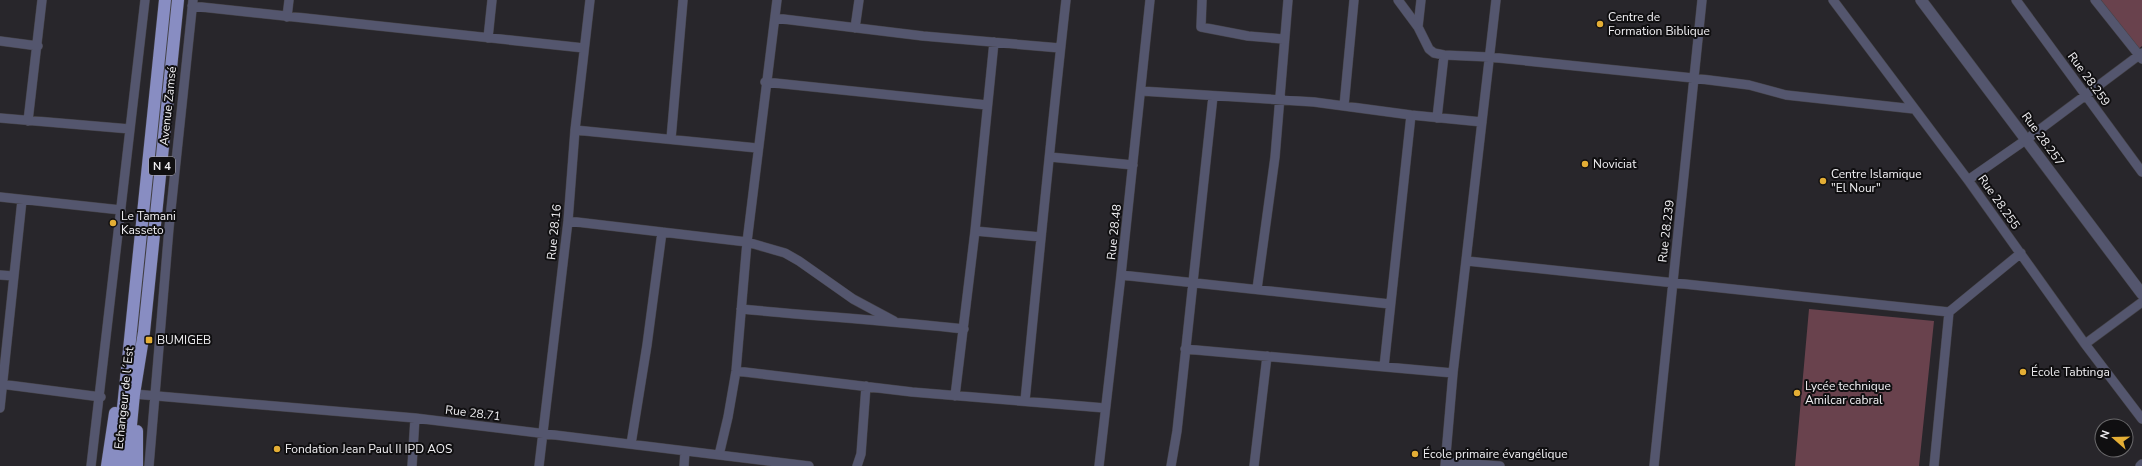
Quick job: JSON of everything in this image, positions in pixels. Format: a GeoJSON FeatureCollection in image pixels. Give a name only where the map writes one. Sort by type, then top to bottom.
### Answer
{"type":"FeatureCollection","features":[{"type":"Feature","properties":{"kind":"highway","name":"Avenue Zamsé"},"geometry":{"type":"LineString","coordinates":[[131,329],[165,0]]}},
{"type":"Feature","properties":{"kind":"highway","name":"Avenue Zamsé"},"geometry":{"type":"LineString","coordinates":[[144,332],[178,0]]}},
{"type":"Feature","properties":{"kind":"highway","name":"Echangeur de l´Est"},"geometry":{"type":"LineString","coordinates":[[117,466],[131,329]]}},
{"type":"Feature","properties":{"kind":"highway","name":"Echangeur de l´Est"},"geometry":{"type":"LineString","coordinates":[[127,466],[134,394],[144,332]]}},
{"type":"Feature","properties":{"kind":"highway"},"geometry":{"type":"LineString","coordinates":[[107,466],[116,408],[129,344]]}},
{"type":"Feature","properties":{"kind":"highway"},"geometry":{"type":"LineString","coordinates":[[134,394],[138,448],[137,466]]}},
{"type":"Feature","properties":{"kind":"street"},"geometry":{"type":"LineString","coordinates":[[28,121],[38,46],[42,0]]}},
{"type":"Feature","properties":{"kind":"street"},"geometry":{"type":"LineString","coordinates":[[91,466],[101,397],[145,0]]}},
{"type":"Feature","properties":{"kind":"street"},"geometry":{"type":"LineString","coordinates":[[287,17],[289,0]]}},
{"type":"Feature","properties":{"kind":"street"},"geometry":{"type":"LineString","coordinates":[[488,38],[492,0]]}},
{"type":"Feature","properties":{"kind":"street","name":"Rue 28.16"},"geometry":{"type":"LineString","coordinates":[[539,466],[568,221],[575,130],[590,0]]}},
{"type":"Feature","properties":{"kind":"street"},"geometry":{"type":"LineString","coordinates":[[671,138],[683,0]]}},
{"type":"Feature","properties":{"kind":"street"},"geometry":{"type":"LineString","coordinates":[[719,455],[728,417],[736,371],[757,148],[777,0]]}},
{"type":"Feature","properties":{"kind":"street"},"geometry":{"type":"LineString","coordinates":[[855,28],[859,0]]}},
{"type":"Feature","properties":{"kind":"street"},"geometry":{"type":"LineString","coordinates":[[1025,401],[1066,0]]}},
{"type":"Feature","properties":{"kind":"street","name":"Rue 28.48"},"geometry":{"type":"LineString","coordinates":[[1099,466],[1104,408],[1121,275],[1150,0]]}},
{"type":"Feature","properties":{"kind":"street"},"geometry":{"type":"LineString","coordinates":[[1202,0],[1201,27],[1241,35],[1283,40]]}},
{"type":"Feature","properties":{"kind":"street"},"geometry":{"type":"LineString","coordinates":[[1257,289],[1280,101],[1283,40],[1288,0]]}},
{"type":"Feature","properties":{"kind":"street"},"geometry":{"type":"LineString","coordinates":[[1344,106],[1354,0]]}},
{"type":"Feature","properties":{"kind":"street"},"geometry":{"type":"LineString","coordinates":[[1398,0],[1418,28],[1429,49],[1444,55],[1489,57],[1693,78],[1749,85],[1786,95],[1914,109]]}},
{"type":"Feature","properties":{"kind":"street"},"geometry":{"type":"LineString","coordinates":[[1418,28],[1421,0]]}},
{"type":"Feature","properties":{"kind":"street"},"geometry":{"type":"LineString","coordinates":[[1496,0],[1454,373],[1446,464],[1500,466]]}},
{"type":"Feature","properties":{"kind":"street","name":"Rue 28.239"},"geometry":{"type":"LineString","coordinates":[[1654,466],[1671,282],[1683,193],[1693,78],[1702,0]]}},
{"type":"Feature","properties":{"kind":"street","name":"Rue 28.255"},"geometry":{"type":"LineString","coordinates":[[1833,0],[1968,180],[2085,344],[2142,419]]}},
{"type":"Feature","properties":{"kind":"street","name":"Rue 28.257"},"geometry":{"type":"LineString","coordinates":[[1922,0],[2142,294]]}},
{"type":"Feature","properties":{"kind":"street","name":"Rue 28.259"},"geometry":{"type":"LineString","coordinates":[[2016,0],[2142,172]]}},
{"type":"Feature","properties":{"kind":"street"},"geometry":{"type":"LineString","coordinates":[[1968,180],[2141,56],[2095,0]]}},
{"type":"Feature","properties":{"kind":"street"},"geometry":{"type":"LineString","coordinates":[[149,466],[154,394],[192,3],[287,17],[584,48]]}},
{"type":"Feature","properties":{"kind":"street"},"geometry":{"type":"LineString","coordinates":[[775,18],[855,28],[1060,48]]}},
{"type":"Feature","properties":{"kind":"street"},"geometry":{"type":"LineString","coordinates":[[0,41],[38,46]]}},
{"type":"Feature","properties":{"kind":"street"},"geometry":{"type":"LineString","coordinates":[[955,396],[975,231],[994,42]]}},
{"type":"Feature","properties":{"kind":"street"},"geometry":{"type":"LineString","coordinates":[[1438,118],[1444,55]]}},
{"type":"Feature","properties":{"kind":"street"},"geometry":{"type":"LineString","coordinates":[[766,82],[987,105]]}},
{"type":"Feature","properties":{"kind":"street"},"geometry":{"type":"LineString","coordinates":[[1141,91],[1344,106],[1482,122]]}},
{"type":"Feature","properties":{"kind":"street"},"geometry":{"type":"LineString","coordinates":[[1171,466],[1177,431],[1213,96]]}},
{"type":"Feature","properties":{"kind":"street"},"geometry":{"type":"LineString","coordinates":[[1384,367],[1412,115]]}},
{"type":"Feature","properties":{"kind":"street"},"geometry":{"type":"LineString","coordinates":[[0,118],[130,129]]}},
{"type":"Feature","properties":{"kind":"street"},"geometry":{"type":"LineString","coordinates":[[575,130],[671,138],[757,148]]}},
{"type":"Feature","properties":{"kind":"street"},"geometry":{"type":"LineString","coordinates":[[1050,157],[1133,165]]}},
{"type":"Feature","properties":{"kind":"street"},"geometry":{"type":"LineString","coordinates":[[0,197],[121,210]]}},
{"type":"Feature","properties":{"kind":"street"},"geometry":{"type":"LineString","coordinates":[[0,408],[22,200]]}},
{"type":"Feature","properties":{"kind":"street"},"geometry":{"type":"LineString","coordinates":[[568,221],[747,242],[785,253],[799,261],[853,299],[894,321]]}},
{"type":"Feature","properties":{"kind":"street"},"geometry":{"type":"LineString","coordinates":[[975,231],[1041,237]]}},
{"type":"Feature","properties":{"kind":"street"},"geometry":{"type":"LineString","coordinates":[[631,444],[647,345],[662,232]]}},
{"type":"Feature","properties":{"kind":"street"},"geometry":{"type":"LineString","coordinates":[[1934,466],[1949,312],[2021,253]]}},
{"type":"Feature","properties":{"kind":"street"},"geometry":{"type":"LineString","coordinates":[[1467,261],[1949,312]]}},
{"type":"Feature","properties":{"kind":"street"},"geometry":{"type":"LineString","coordinates":[[0,275],[14,276]]}},
{"type":"Feature","properties":{"kind":"street"},"geometry":{"type":"LineString","coordinates":[[1121,275],[1390,304]]}},
{"type":"Feature","properties":{"kind":"street"},"geometry":{"type":"LineString","coordinates":[[2085,344],[2142,302]]}},
{"type":"Feature","properties":{"kind":"street"},"geometry":{"type":"LineString","coordinates":[[741,309],[863,320],[894,321],[964,329]]}},
{"type":"Feature","properties":{"kind":"street"},"geometry":{"type":"LineString","coordinates":[[1185,349],[1454,373]]}},
{"type":"Feature","properties":{"kind":"street"},"geometry":{"type":"LineString","coordinates":[[1254,466],[1267,356]]}},
{"type":"Feature","properties":{"kind":"street"},"geometry":{"type":"LineString","coordinates":[[736,371],[955,396],[1104,408]]}},
{"type":"Feature","properties":{"kind":"street"},"geometry":{"type":"LineString","coordinates":[[2,384],[101,397]]}},
{"type":"Feature","properties":{"kind":"street"},"geometry":{"type":"LineString","coordinates":[[858,466],[861,454],[866,386]]}},
{"type":"Feature","properties":{"kind":"street","name":"Rue 28.71"},"geometry":{"type":"LineString","coordinates":[[134,394],[154,394],[415,418],[809,466]]}},
{"type":"Feature","properties":{"kind":"street"},"geometry":{"type":"LineString","coordinates":[[412,466],[415,418]]}},
{"type":"Feature","properties":{"kind":"street"},"geometry":{"type":"LineString","coordinates":[[684,451],[684,466]]}},
{"type":"Feature","properties":{"kind":"shaded area"},"geometry":{"type":"Polygon","coordinates":[[[2095,0],[2142,0],[2142,46],[2136,51],[2095,0]]]}},
{"type":"Feature","properties":{"kind":"shaded area"},"geometry":{"type":"Polygon","coordinates":[[[1809,309],[1934,321],[1919,466],[1795,466],[1809,309]]]}},
{"type":"Feature","properties":{"kind":"place","name":"Centre de Formation Biblique"},"geometry":{"type":"Point","coordinates":[1600,24]}},
{"type":"Feature","properties":{"kind":"place","name":"Noviciat"},"geometry":{"type":"Point","coordinates":[1585,164]}},
{"type":"Feature","properties":{"kind":"place","name":"Centre Islamique \"El Nour\""},"geometry":{"type":"Point","coordinates":[1823,181]}},
{"type":"Feature","properties":{"kind":"place","name":"Le Tamani Kasseto"},"geometry":{"type":"Point","coordinates":[113,223]}},
{"type":"Feature","properties":{"kind":"place","name":"BUMIGEB"},"geometry":{"type":"Point","coordinates":[149,340]}},
{"type":"Feature","properties":{"kind":"place","name":"École Tabtinga"},"geometry":{"type":"Point","coordinates":[2023,372]}},
{"type":"Feature","properties":{"kind":"place","name":"Lycée technique Amilcar cabral"},"geometry":{"type":"Point","coordinates":[1797,393]}},
{"type":"Feature","properties":{"kind":"place","name":"Fondation Jean Paul II IPD AOS"},"geometry":{"type":"Point","coordinates":[277,449]}},
{"type":"Feature","properties":{"kind":"place","name":"École primaire évangélique"},"geometry":{"type":"Point","coordinates":[1415,454]}}]}
